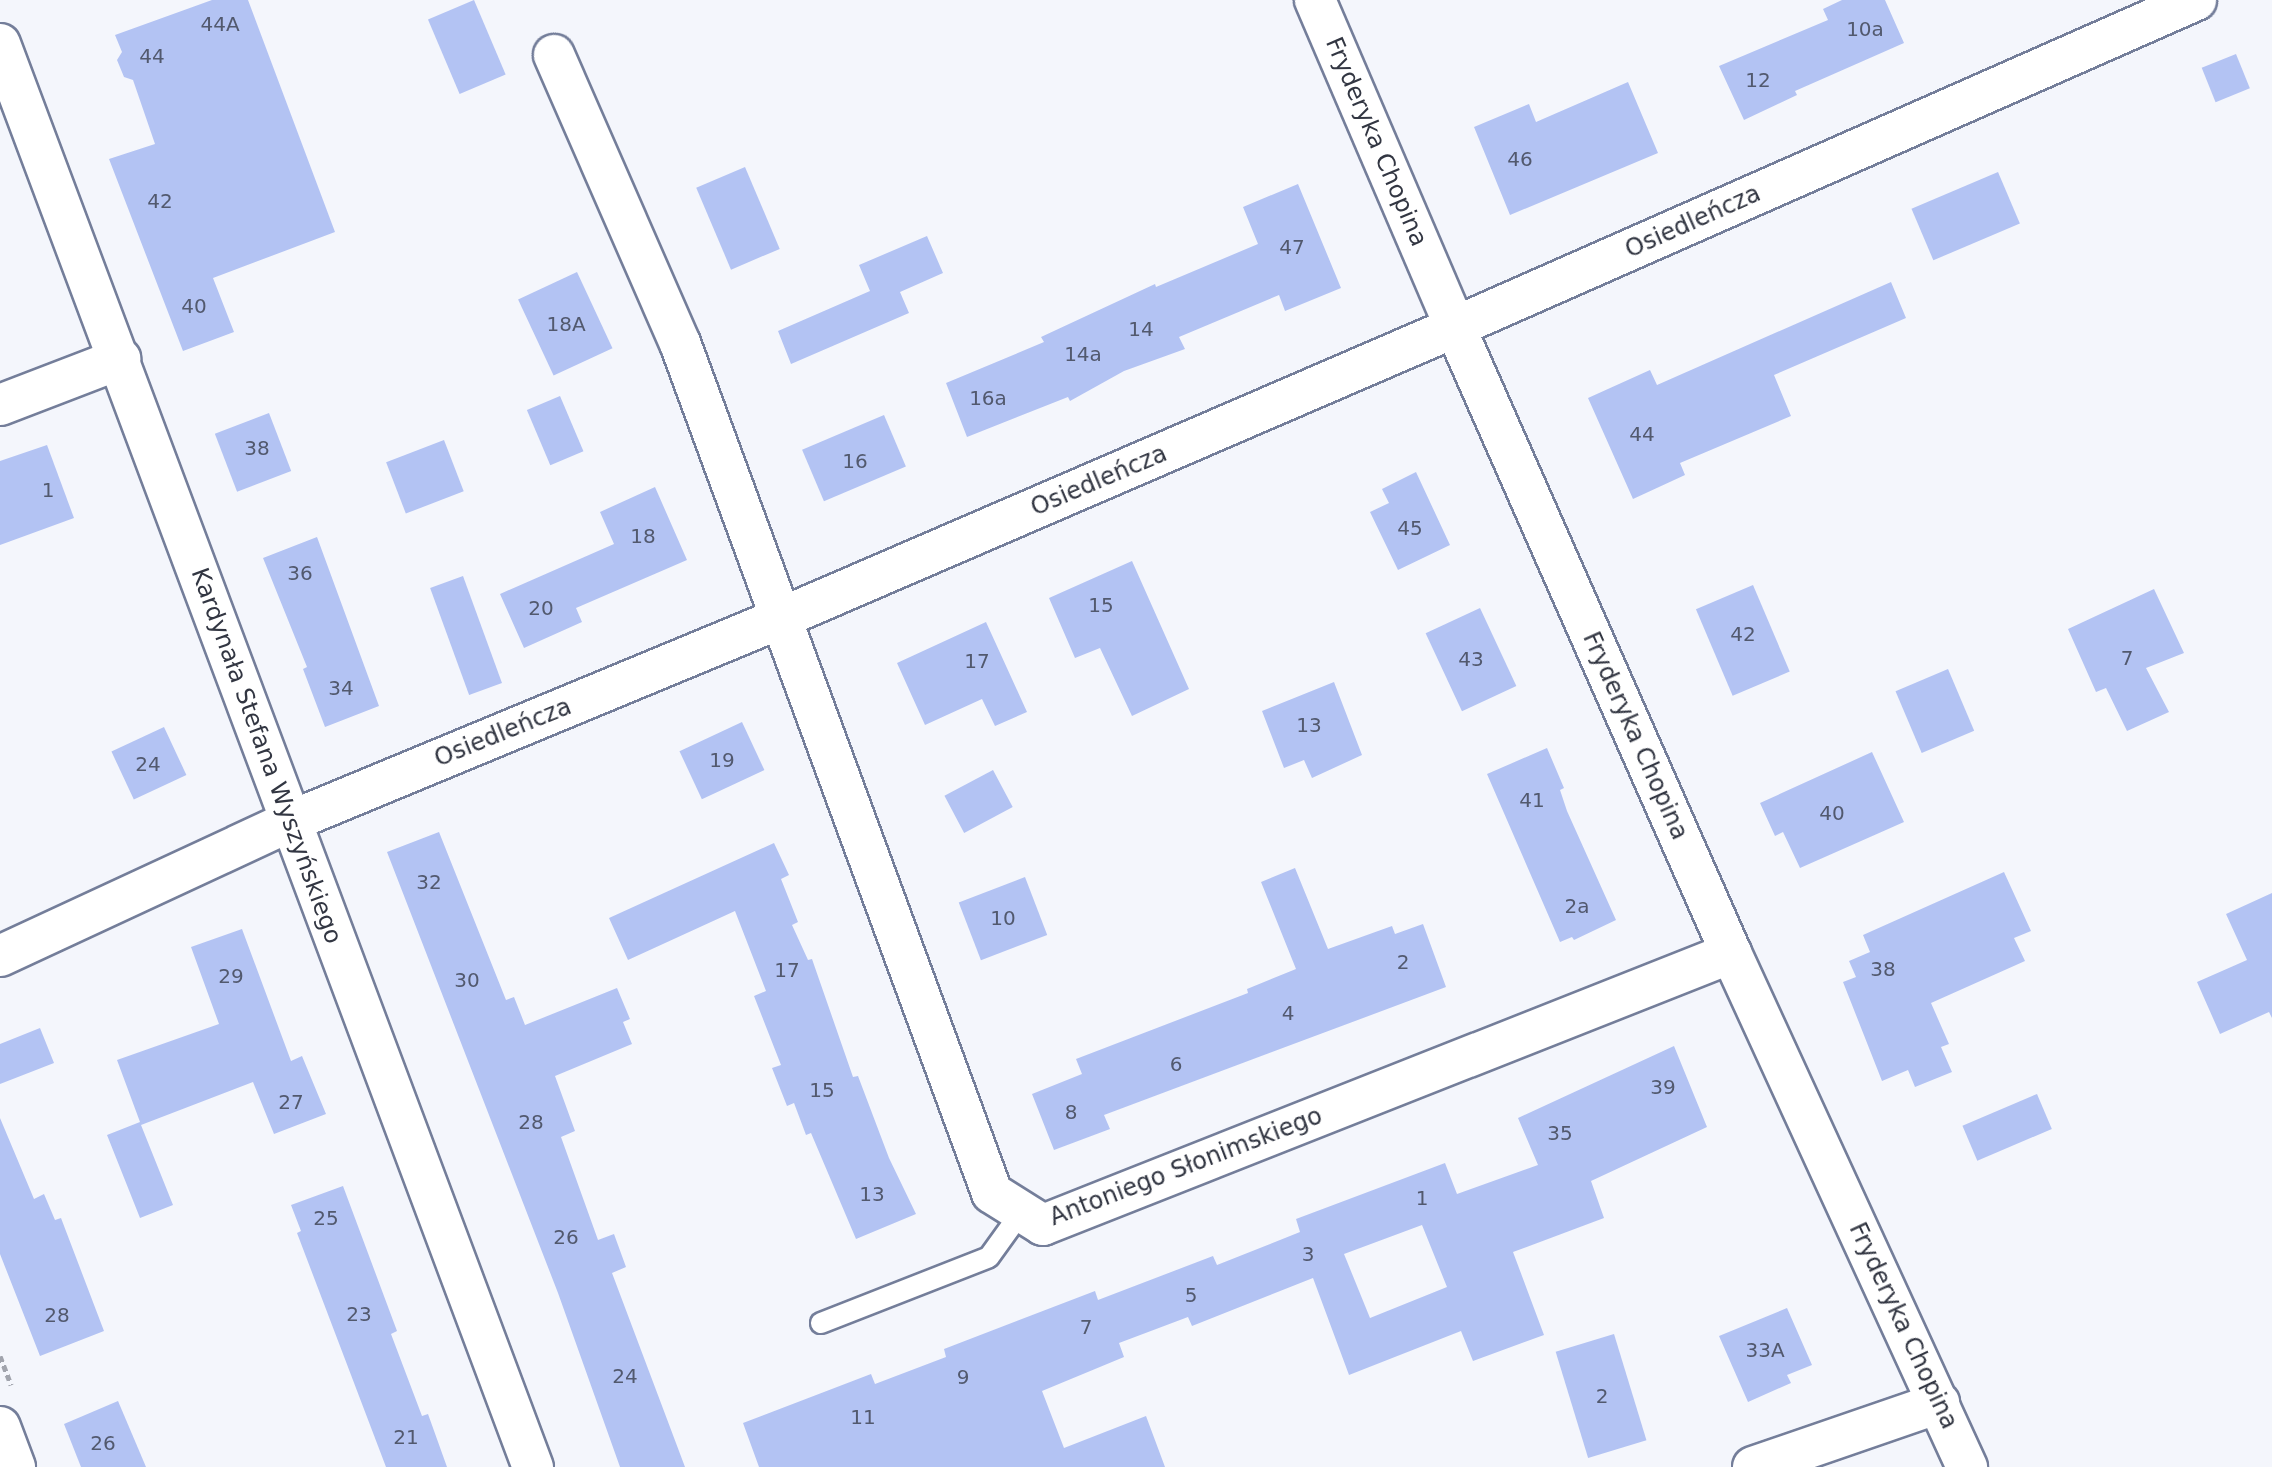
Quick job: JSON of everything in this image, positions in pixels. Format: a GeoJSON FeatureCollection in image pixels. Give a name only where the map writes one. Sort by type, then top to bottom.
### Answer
{"type":"FeatureCollection","features":[{"type":"Feature","properties":{"kind":"street","name":"Fryderyka Chopina"},"geometry":{"type":"LineString","coordinates":[[1315,0],[1455,327],[1731,953],[1967,1467]]}},
{"type":"Feature","properties":{"kind":"street","name":"Osiedleńcza"},"geometry":{"type":"LineString","coordinates":[[0,956],[289,822],[781,618],[1455,327],[2196,0]]}},
{"type":"Feature","properties":{"kind":"street","name":"Kardynała Stefana Wyszyńskiego"},"geometry":{"type":"LineString","coordinates":[[0,44],[533,1467]]}},
{"type":"Feature","properties":{"kind":"street","name":"Antoniego Słonimskiego"},"geometry":{"type":"LineString","coordinates":[[554,55],[680,343],[992,1193],[1043,1225],[1731,953]]}},
{"type":"Feature","properties":{"kind":"street"},"geometry":{"type":"LineString","coordinates":[[0,405],[120,359]]}},
{"type":"Feature","properties":{"kind":"street"},"geometry":{"type":"LineString","coordinates":[[1753,1467],[1939,1403]]}},
{"type":"Feature","properties":{"kind":"street"},"geometry":{"type":"LineString","coordinates":[[0,1427],[15,1467]]}},
{"type":"Feature","properties":{"kind":"lane"},"geometry":{"type":"LineString","coordinates":[[821,1323],[989,1257],[1022,1211]]}},
{"type":"Feature","properties":{"kind":"building"},"geometry":{"type":"Polygon","coordinates":[[[212,0],[248,0],[335,232],[213,278],[234,332],[183,351],[109,159],[155,144],[133,80],[124,77],[117,60],[122,52],[115,35],[212,0]]]}},
{"type":"Feature","properties":{"kind":"building"},"geometry":{"type":"Polygon","coordinates":[[[474,0],[506,75],[460,94],[428,20],[474,0]]]}},
{"type":"Feature","properties":{"kind":"building"},"geometry":{"type":"Polygon","coordinates":[[[1842,0],[1885,0],[1904,43],[1795,91],[1797,95],[1744,120],[1719,66],[1828,20],[1823,9],[1842,0]]]}},
{"type":"Feature","properties":{"kind":"building"},"geometry":{"type":"Polygon","coordinates":[[[2236,54],[2250,88],[2216,102],[2202,68],[2236,54]]]}},
{"type":"Feature","properties":{"kind":"building"},"geometry":{"type":"Polygon","coordinates":[[[1628,82],[1658,153],[1510,215],[1474,127],[1529,104],[1536,122],[1628,82]]]}},
{"type":"Feature","properties":{"kind":"building"},"geometry":{"type":"Polygon","coordinates":[[[745,167],[780,249],[731,270],[696,188],[745,167]]]}},
{"type":"Feature","properties":{"kind":"building"},"geometry":{"type":"Polygon","coordinates":[[[1998,172],[2020,224],[1933,260],[1911,209],[1998,172]]]}},
{"type":"Feature","properties":{"kind":"building"},"geometry":{"type":"Polygon","coordinates":[[[1298,184],[1341,288],[1285,311],[1279,295],[1179,337],[1185,349],[1124,371],[1070,401],[1068,397],[967,437],[946,383],[1044,342],[1041,337],[1155,284],[1156,287],[1258,244],[1243,207],[1298,184]]]}},
{"type":"Feature","properties":{"kind":"building"},"geometry":{"type":"Polygon","coordinates":[[[927,236],[943,273],[900,292],[909,313],[791,364],[778,331],[870,291],[859,265],[927,236]]]}},
{"type":"Feature","properties":{"kind":"building"},"geometry":{"type":"Polygon","coordinates":[[[577,272],[612,348],[554,376],[518,299],[577,272]]]}},
{"type":"Feature","properties":{"kind":"building"},"geometry":{"type":"Polygon","coordinates":[[[1891,282],[1906,318],[1774,375],[1791,416],[1680,463],[1685,475],[1633,499],[1588,398],[1650,370],[1657,385],[1891,282]]]}},
{"type":"Feature","properties":{"kind":"building"},"geometry":{"type":"Polygon","coordinates":[[[560,396],[583,451],[550,465],[527,410],[560,396]]]}},
{"type":"Feature","properties":{"kind":"building"},"geometry":{"type":"Polygon","coordinates":[[[269,413],[291,471],[237,492],[215,434],[269,413]]]}},
{"type":"Feature","properties":{"kind":"building"},"geometry":{"type":"Polygon","coordinates":[[[884,415],[906,467],[824,501],[802,450],[884,415]]]}},
{"type":"Feature","properties":{"kind":"building"},"geometry":{"type":"Polygon","coordinates":[[[444,440],[464,491],[406,514],[386,462],[444,440]]]}},
{"type":"Feature","properties":{"kind":"building"},"geometry":{"type":"Polygon","coordinates":[[[47,445],[74,518],[0,545],[0,461],[47,445]]]}},
{"type":"Feature","properties":{"kind":"building"},"geometry":{"type":"Polygon","coordinates":[[[1416,472],[1450,545],[1398,570],[1370,512],[1389,503],[1382,489],[1416,472]]]}},
{"type":"Feature","properties":{"kind":"building"},"geometry":{"type":"Polygon","coordinates":[[[655,487],[687,560],[576,608],[582,622],[524,648],[500,594],[614,544],[600,512],[655,487]]]}},
{"type":"Feature","properties":{"kind":"building"},"geometry":{"type":"Polygon","coordinates":[[[317,537],[379,706],[325,727],[303,669],[307,667],[263,558],[317,537]]]}},
{"type":"Feature","properties":{"kind":"building"},"geometry":{"type":"Polygon","coordinates":[[[1132,561],[1189,689],[1132,716],[1100,648],[1075,658],[1049,598],[1132,561]]]}},
{"type":"Feature","properties":{"kind":"building"},"geometry":{"type":"Polygon","coordinates":[[[463,576],[502,683],[469,695],[430,588],[463,576]]]}},
{"type":"Feature","properties":{"kind":"building"},"geometry":{"type":"Polygon","coordinates":[[[1753,585],[1790,672],[1733,696],[1696,609],[1753,585]]]}},
{"type":"Feature","properties":{"kind":"building"},"geometry":{"type":"Polygon","coordinates":[[[2154,589],[2184,653],[2146,668],[2169,712],[2127,731],[2106,688],[2096,692],[2068,629],[2154,589]]]}},
{"type":"Feature","properties":{"kind":"building"},"geometry":{"type":"Polygon","coordinates":[[[1480,608],[1516,686],[1462,711],[1426,633],[1480,608]]]}},
{"type":"Feature","properties":{"kind":"building"},"geometry":{"type":"Polygon","coordinates":[[[986,622],[1027,712],[995,726],[982,699],[925,725],[897,663],[986,622]]]}},
{"type":"Feature","properties":{"kind":"building"},"geometry":{"type":"Polygon","coordinates":[[[1948,669],[1974,731],[1922,753],[1896,691],[1948,669]]]}},
{"type":"Feature","properties":{"kind":"building"},"geometry":{"type":"Polygon","coordinates":[[[1334,682],[1362,755],[1312,778],[1304,760],[1284,768],[1262,711],[1334,682]]]}},
{"type":"Feature","properties":{"kind":"building"},"geometry":{"type":"Polygon","coordinates":[[[742,722],[764,770],[702,799],[679,751],[742,722]]]}},
{"type":"Feature","properties":{"kind":"building"},"geometry":{"type":"Polygon","coordinates":[[[164,727],[186,775],[134,800],[111,752],[164,727]]]}},
{"type":"Feature","properties":{"kind":"building"},"geometry":{"type":"Polygon","coordinates":[[[1547,748],[1564,788],[1560,790],[1567,811],[1616,920],[1574,940],[1572,937],[1560,942],[1487,774],[1547,748]]]}},
{"type":"Feature","properties":{"kind":"building"},"geometry":{"type":"Polygon","coordinates":[[[1872,752],[1904,822],[1800,868],[1783,832],[1775,836],[1760,803],[1872,752]]]}},
{"type":"Feature","properties":{"kind":"building"},"geometry":{"type":"Polygon","coordinates":[[[993,770],[1013,807],[964,833],[944,796],[993,770]]]}},
{"type":"Feature","properties":{"kind":"building"},"geometry":{"type":"Polygon","coordinates":[[[439,832],[506,1000],[514,997],[525,1025],[617,988],[630,1019],[623,1022],[632,1044],[555,1076],[575,1131],[561,1137],[598,1240],[614,1234],[626,1267],[612,1273],[685,1467],[620,1467],[558,1293],[387,852],[439,832]]]}},
{"type":"Feature","properties":{"kind":"building"},"geometry":{"type":"Polygon","coordinates":[[[774,843],[789,875],[781,879],[798,922],[792,925],[808,960],[812,959],[853,1077],[858,1076],[889,1158],[916,1214],[856,1239],[811,1133],[806,1135],[794,1103],[787,1106],[772,1068],[781,1065],[754,996],[766,991],[735,911],[628,960],[609,918],[774,843]]]}},
{"type":"Feature","properties":{"kind":"building"},"geometry":{"type":"Polygon","coordinates":[[[1295,868],[1328,949],[1392,926],[1395,934],[1423,924],[1446,987],[1104,1115],[1110,1129],[1054,1150],[1032,1094],[1082,1074],[1076,1059],[1248,993],[1247,989],[1296,969],[1261,882],[1295,868]]]}},
{"type":"Feature","properties":{"kind":"building"},"geometry":{"type":"Polygon","coordinates":[[[2004,872],[2031,931],[2014,938],[2025,961],[1931,1003],[1949,1044],[1941,1047],[1952,1072],[1915,1087],[1908,1070],[1882,1081],[1843,982],[1856,977],[1849,961],[1870,952],[1863,935],[2004,872]]]}},
{"type":"Feature","properties":{"kind":"building"},"geometry":{"type":"Polygon","coordinates":[[[1025,877],[1047,935],[981,960],[959,902],[1025,877]]]}},
{"type":"Feature","properties":{"kind":"building"},"geometry":{"type":"Polygon","coordinates":[[[2272,893],[2272,1018],[2269,1012],[2220,1034],[2197,982],[2247,960],[2226,914],[2272,893]]]}},
{"type":"Feature","properties":{"kind":"building"},"geometry":{"type":"Polygon","coordinates":[[[242,929],[291,1061],[302,1056],[326,1114],[274,1134],[253,1082],[141,1125],[173,1205],[140,1218],[107,1135],[140,1122],[117,1060],[219,1024],[191,947],[242,929]]]}},
{"type":"Feature","properties":{"kind":"building"},"geometry":{"type":"Polygon","coordinates":[[[40,1028],[54,1063],[0,1084],[0,1044],[40,1028]]]}},
{"type":"Feature","properties":{"kind":"building"},"geometry":{"type":"Polygon","coordinates":[[[1674,1046],[1707,1127],[1591,1181],[1604,1218],[1513,1252],[1544,1335],[1473,1361],[1461,1331],[1349,1375],[1313,1278],[1192,1326],[1188,1317],[1119,1343],[1124,1357],[1042,1391],[1064,1448],[1146,1416],[1165,1467],[759,1467],[743,1423],[871,1374],[875,1384],[946,1357],[944,1349],[1095,1291],[1098,1300],[1213,1256],[1217,1265],[1300,1232],[1296,1219],[1445,1163],[1457,1194],[1538,1165],[1518,1118],[1674,1046]],[[1422,1225],[1344,1254],[1370,1318],[1447,1287],[1422,1225]]]}},
{"type":"Feature","properties":{"kind":"building"},"geometry":{"type":"Polygon","coordinates":[[[2037,1094],[2052,1129],[1977,1161],[1962,1126],[2037,1094]]]}},
{"type":"Feature","properties":{"kind":"building"},"geometry":{"type":"Polygon","coordinates":[[[0,1118],[34,1199],[44,1194],[55,1220],[61,1218],[104,1331],[40,1356],[0,1254],[0,1118]]]}},
{"type":"Feature","properties":{"kind":"building"},"geometry":{"type":"Polygon","coordinates":[[[343,1186],[397,1331],[391,1334],[422,1416],[428,1414],[447,1467],[386,1467],[297,1233],[301,1231],[291,1205],[343,1186]]]}},
{"type":"Feature","properties":{"kind":"building"},"geometry":{"type":"Polygon","coordinates":[[[1787,1308],[1812,1365],[1787,1375],[1791,1383],[1748,1402],[1719,1336],[1787,1308]]]}},
{"type":"Feature","properties":{"kind":"building"},"geometry":{"type":"Polygon","coordinates":[[[1614,1334],[1646,1440],[1588,1458],[1556,1352],[1614,1334]]]}},
{"type":"Feature","properties":{"kind":"building"},"geometry":{"type":"Polygon","coordinates":[[[118,1401],[146,1467],[81,1467],[64,1424],[118,1401]]]}}]}
